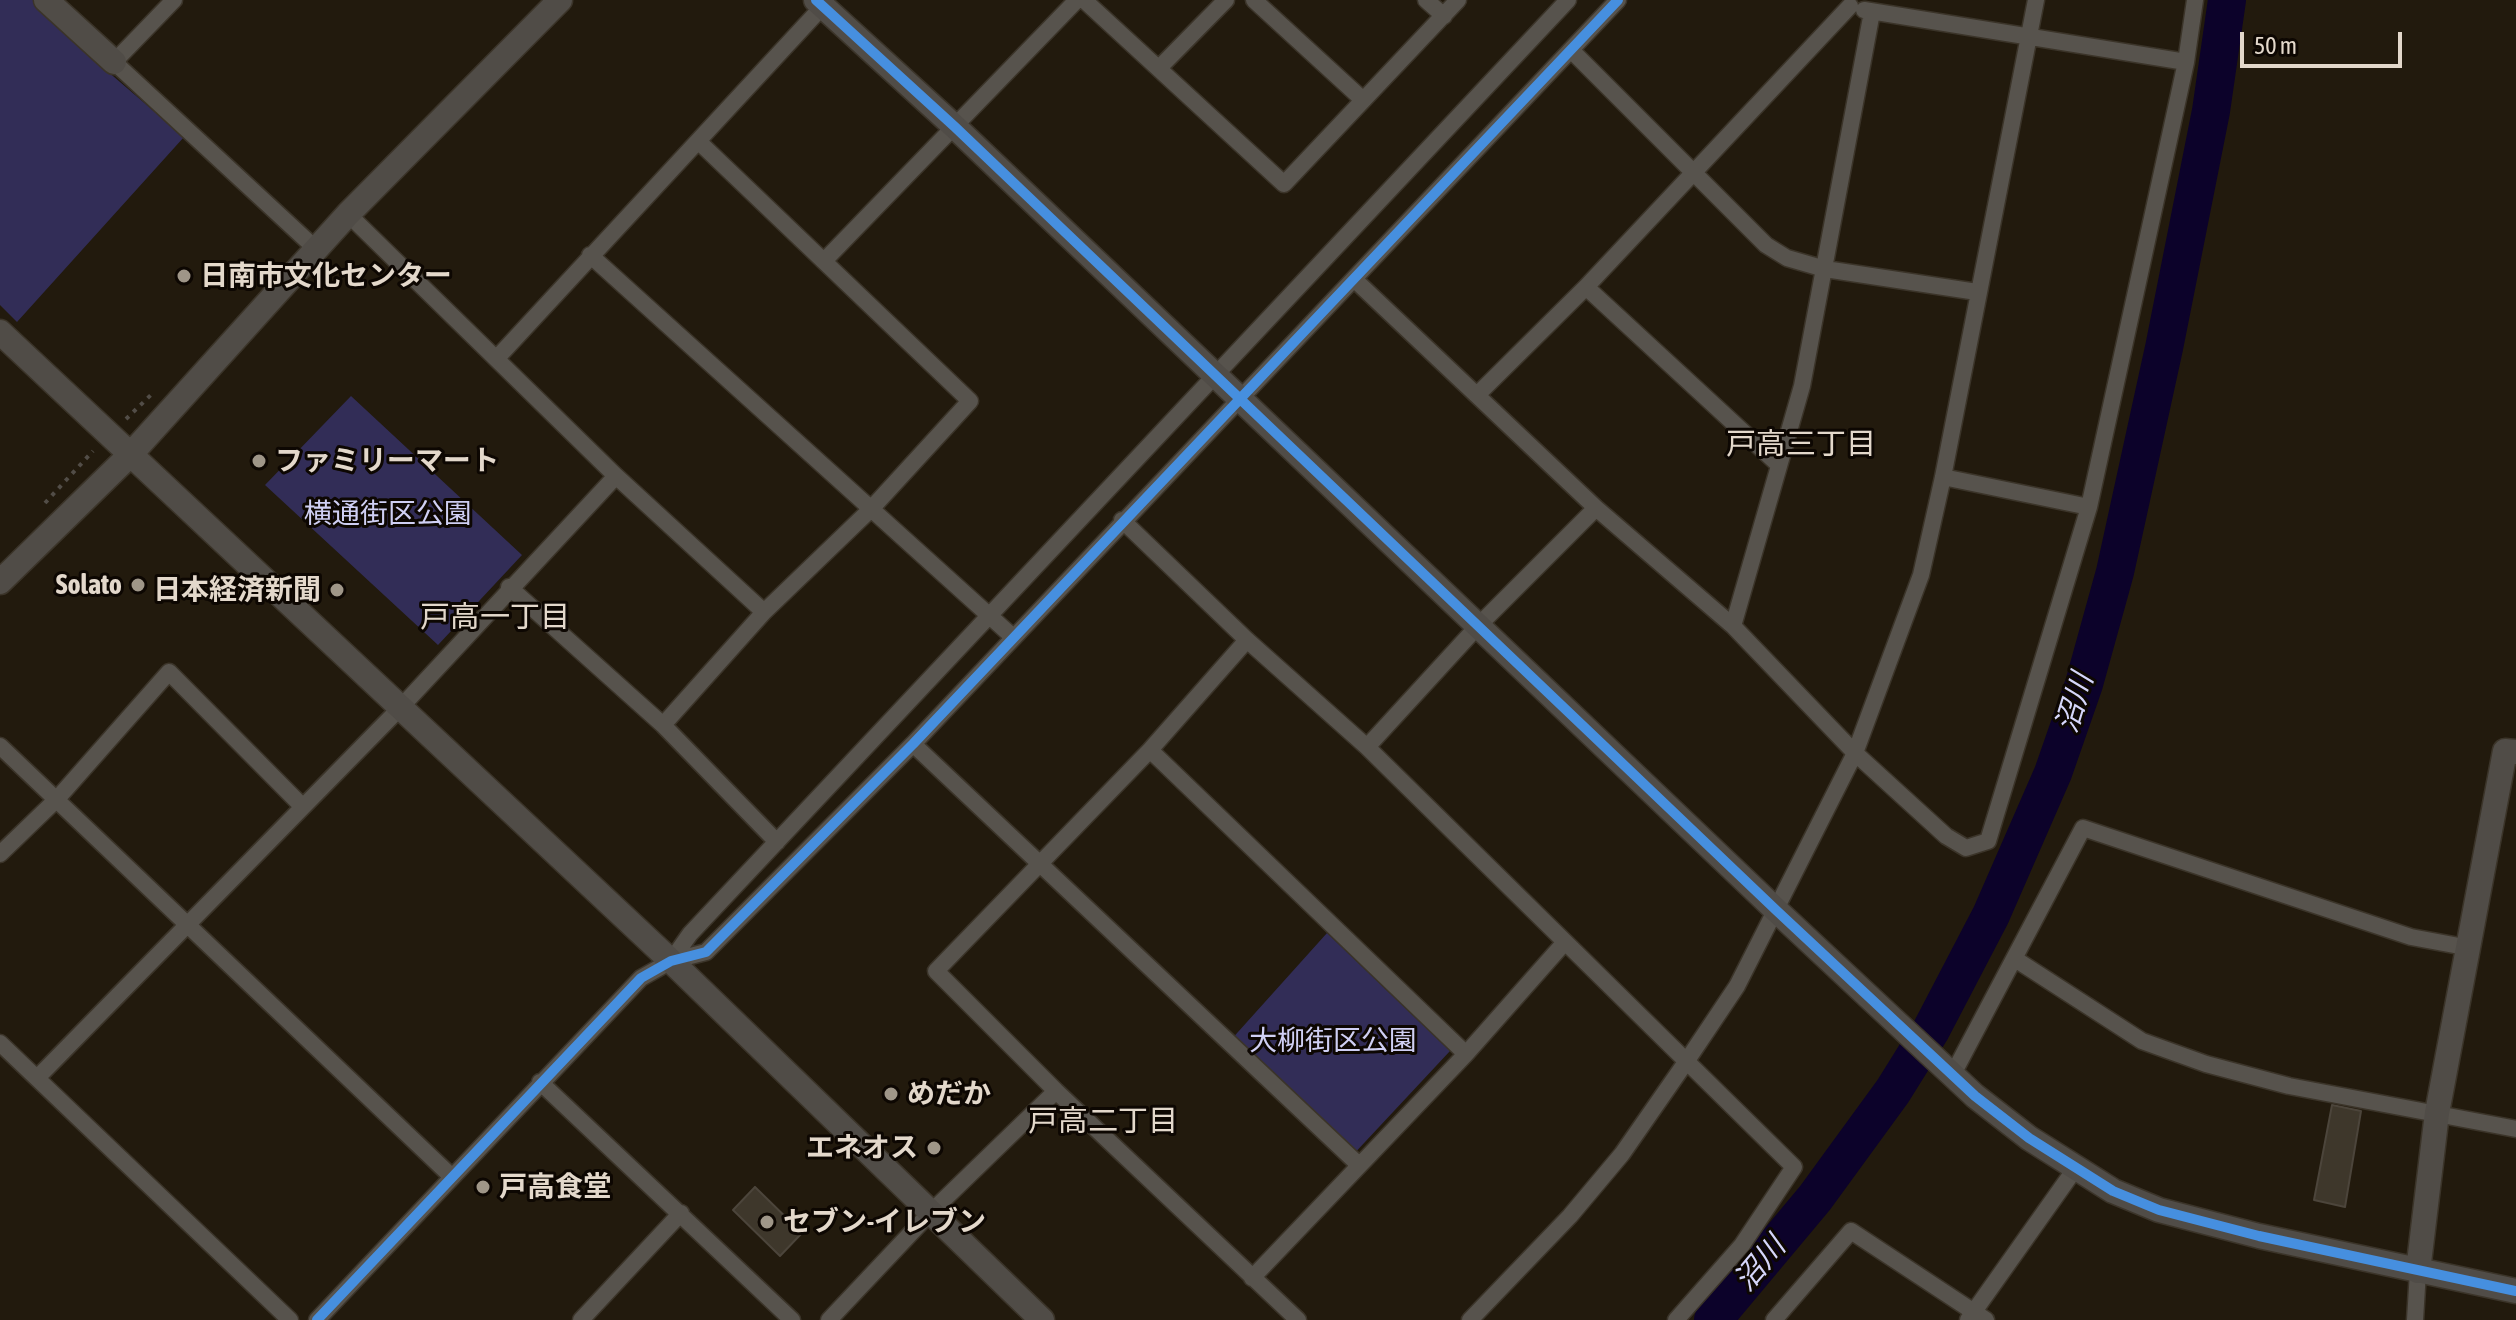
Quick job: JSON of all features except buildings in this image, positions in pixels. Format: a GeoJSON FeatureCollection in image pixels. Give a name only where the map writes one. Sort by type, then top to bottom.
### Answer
{"type":"FeatureCollection","features":[{"type":"Feature","properties":{"kind":"street"},"geometry":{"type":"LineString","coordinates":[[46,0],[316,249]]}},
{"type":"Feature","properties":{"kind":"street"},"geometry":{"type":"LineString","coordinates":[[114,62],[174,0]]}},
{"type":"Feature","properties":{"kind":"street"},"geometry":{"type":"LineString","coordinates":[[0,582],[131,454],[348,214],[560,0]]}},
{"type":"Feature","properties":{"kind":"street"},"geometry":{"type":"LineString","coordinates":[[824,261],[1077,0]]}},
{"type":"Feature","properties":{"kind":"street"},"geometry":{"type":"LineString","coordinates":[[1084,0],[1284,184],[1458,0]]}},
{"type":"Feature","properties":{"kind":"street"},"geometry":{"type":"LineString","coordinates":[[1160,67],[1226,0]]}},
{"type":"Feature","properties":{"kind":"street"},"geometry":{"type":"LineString","coordinates":[[1254,0],[1362,99]]}},
{"type":"Feature","properties":{"kind":"street"},"geometry":{"type":"LineString","coordinates":[[1426,0],[1444,16]]}},
{"type":"Feature","properties":{"kind":"street"},"geometry":{"type":"LineString","coordinates":[[671,961],[690,934],[1568,0]]}},
{"type":"Feature","properties":{"kind":"street"},"geometry":{"type":"LineString","coordinates":[[317,1320],[641,978],[671,961],[706,952],[913,744],[1618,0]]}},
{"type":"Feature","properties":{"kind":"street"},"geometry":{"type":"LineString","coordinates":[[1470,1320],[1596,1185],[1686,1062],[1737,986],[1855,753],[1921,575],[2036,0]]}},
{"type":"Feature","properties":{"kind":"street"},"geometry":{"type":"LineString","coordinates":[[1355,280],[1596,508],[1733,626],[1855,753],[1946,836],[1966,848],[1988,841],[2089,507],[2186,62],[2195,0]]}},
{"type":"Feature","properties":{"kind":"street"},"geometry":{"type":"LineString","coordinates":[[497,358],[698,141],[819,3],[955,127],[1777,911],[2018,1130],[2113,1191],[2186,1218],[2516,1291]]}},
{"type":"Feature","properties":{"kind":"street"},"geometry":{"type":"LineString","coordinates":[[1478,394],[1586,287],[1847,3],[1872,12],[2186,62]]}},
{"type":"Feature","properties":{"kind":"street"},"geometry":{"type":"LineString","coordinates":[[1733,626],[1802,386],[1872,12]]}},
{"type":"Feature","properties":{"kind":"street"},"geometry":{"type":"LineString","coordinates":[[1571,50],[1691,173],[1766,245],[1787,258],[1825,269],[1977,292]]}},
{"type":"Feature","properties":{"kind":"street"},"geometry":{"type":"LineString","coordinates":[[663,725],[764,612],[871,509],[970,401],[698,141]]}},
{"type":"Feature","properties":{"kind":"street"},"geometry":{"type":"LineString","coordinates":[[348,214],[616,476],[764,612]]}},
{"type":"Feature","properties":{"kind":"street"},"geometry":{"type":"LineString","coordinates":[[590,255],[1013,637]]}},
{"type":"Feature","properties":{"kind":"street"},"geometry":{"type":"LineString","coordinates":[[1586,287],[1779,465]]}},
{"type":"Feature","properties":{"kind":"street"},"geometry":{"type":"LineString","coordinates":[[0,332],[671,961],[929,1214],[1042,1320]]}},
{"type":"Feature","properties":{"kind":"street"},"geometry":{"type":"LineString","coordinates":[[39,1076],[301,805],[402,706],[509,587],[616,476]]}},
{"type":"Feature","properties":{"kind":"street"},"geometry":{"type":"LineString","coordinates":[[1943,477],[2089,507]]}},
{"type":"Feature","properties":{"kind":"street"},"geometry":{"type":"LineString","coordinates":[[1367,747],[1477,627],[1596,508]]}},
{"type":"Feature","properties":{"kind":"street"},"geometry":{"type":"LineString","coordinates":[[1122,520],[1247,640],[1367,747],[1794,1167],[1742,1245],[1676,1320]]}},
{"type":"Feature","properties":{"kind":"street"},"geometry":{"type":"LineString","coordinates":[[509,587],[663,725],[777,842]]}},
{"type":"Feature","properties":{"kind":"street"},"geometry":{"type":"LineString","coordinates":[[1247,640],[1150,750],[936,971],[1056,1091],[1298,1320]]}},
{"type":"Feature","properties":{"kind":"street"},"geometry":{"type":"LineString","coordinates":[[0,854],[57,799],[169,672],[301,805]]}},
{"type":"Feature","properties":{"kind":"street"},"geometry":{"type":"LineString","coordinates":[[913,744],[1359,1165]]}},
{"type":"Feature","properties":{"kind":"street"},"geometry":{"type":"LineString","coordinates":[[0,746],[451,1176]]}},
{"type":"Feature","properties":{"kind":"street"},"geometry":{"type":"LineString","coordinates":[[1150,750],[1466,1054]]}},
{"type":"Feature","properties":{"kind":"street"},"geometry":{"type":"LineString","coordinates":[[2415,1320],[2437,1113],[2505,751],[2516,752]]}},
{"type":"Feature","properties":{"kind":"street"},"geometry":{"type":"LineString","coordinates":[[1953,1074],[2083,828],[2411,937],[2470,948]]}},
{"type":"Feature","properties":{"kind":"street"},"geometry":{"type":"LineString","coordinates":[[1252,1278],[1466,1054],[1565,942]]}},
{"type":"Feature","properties":{"kind":"street"},"geometry":{"type":"LineString","coordinates":[[2015,959],[2142,1041],[2180,1055],[2289,1086],[2516,1129]]}},
{"type":"Feature","properties":{"kind":"street"},"geometry":{"type":"LineString","coordinates":[[0,1043],[39,1076],[290,1320]]}},
{"type":"Feature","properties":{"kind":"street"},"geometry":{"type":"LineString","coordinates":[[540,1082],[792,1320]]}},
{"type":"Feature","properties":{"kind":"street"},"geometry":{"type":"LineString","coordinates":[[829,1320],[929,1214],[1056,1091]]}},
{"type":"Feature","properties":{"kind":"street"},"geometry":{"type":"LineString","coordinates":[[1774,1320],[1851,1231],[1976,1318],[2075,1169]]}},
{"type":"Feature","properties":{"kind":"street"},"geometry":{"type":"LineString","coordinates":[[581,1320],[681,1213]]}},
{"type":"Feature","properties":{"kind":"green space"},"geometry":{"type":"Polygon","coordinates":[[[0,0],[34,0],[99,64],[184,137],[17,322],[0,305],[0,0]]]}},
{"type":"Feature","properties":{"kind":"green space","name":"横通街区公園"},"geometry":{"type":"Polygon","coordinates":[[[351,396],[522,555],[438,645],[265,485],[351,396]]]}},
{"type":"Feature","properties":{"kind":"green space","name":"大柳街区公園"},"geometry":{"type":"Polygon","coordinates":[[[1327,933],[1450,1051],[1351,1157],[1229,1042],[1327,933]]]}},
{"type":"Feature","properties":{"kind":"waterway","name":"沼川"},"geometry":{"type":"LineString","coordinates":[[1713,1320],[1815,1198],[1893,1091],[1931,1030],[1991,915],[2053,773],[2084,684],[2115,572],[2211,111],[2227,0]]}},
{"type":"Feature","properties":{"kind":"cycle path"},"geometry":{"type":"LineString","coordinates":[[816,0],[955,127],[1777,911],[1975,1096],[2029,1138],[2113,1191],[2159,1210],[2259,1236],[2516,1291]]}},
{"type":"Feature","properties":{"kind":"cycle path"},"geometry":{"type":"LineString","coordinates":[[317,1320],[641,978],[671,961],[706,952],[913,744],[1618,0]]}},
{"type":"Feature","properties":{"kind":"place","name":"日南市文化センター"},"geometry":{"type":"Point","coordinates":[184,276]}},
{"type":"Feature","properties":{"kind":"place","name":"ファミリーマート"},"geometry":{"type":"Point","coordinates":[259,461]}},
{"type":"Feature","properties":{"kind":"place","name":"Solato"},"geometry":{"type":"Point","coordinates":[138,585]}},
{"type":"Feature","properties":{"kind":"place","name":"日本経済新聞"},"geometry":{"type":"Point","coordinates":[337,590]}},
{"type":"Feature","properties":{"kind":"place","name":"めだか"},"geometry":{"type":"Point","coordinates":[891,1094]}},
{"type":"Feature","properties":{"kind":"place","name":"エネオス"},"geometry":{"type":"Point","coordinates":[934,1148]}},
{"type":"Feature","properties":{"kind":"place","name":"戸高食堂"},"geometry":{"type":"Point","coordinates":[483,1187]}},
{"type":"Feature","properties":{"kind":"place","name":"セブン-イレブン"},"geometry":{"type":"Point","coordinates":[767,1222]}},
{"type":"Feature","properties":{"kind":"district","name":"戸高三丁目"},"geometry":{"type":"Point","coordinates":[1801,445]}},
{"type":"Feature","properties":{"kind":"district","name":"戸高一丁目"},"geometry":{"type":"Point","coordinates":[495,618]}},
{"type":"Feature","properties":{"kind":"district","name":"戸高二丁目"},"geometry":{"type":"Point","coordinates":[1103,1122]}}]}
